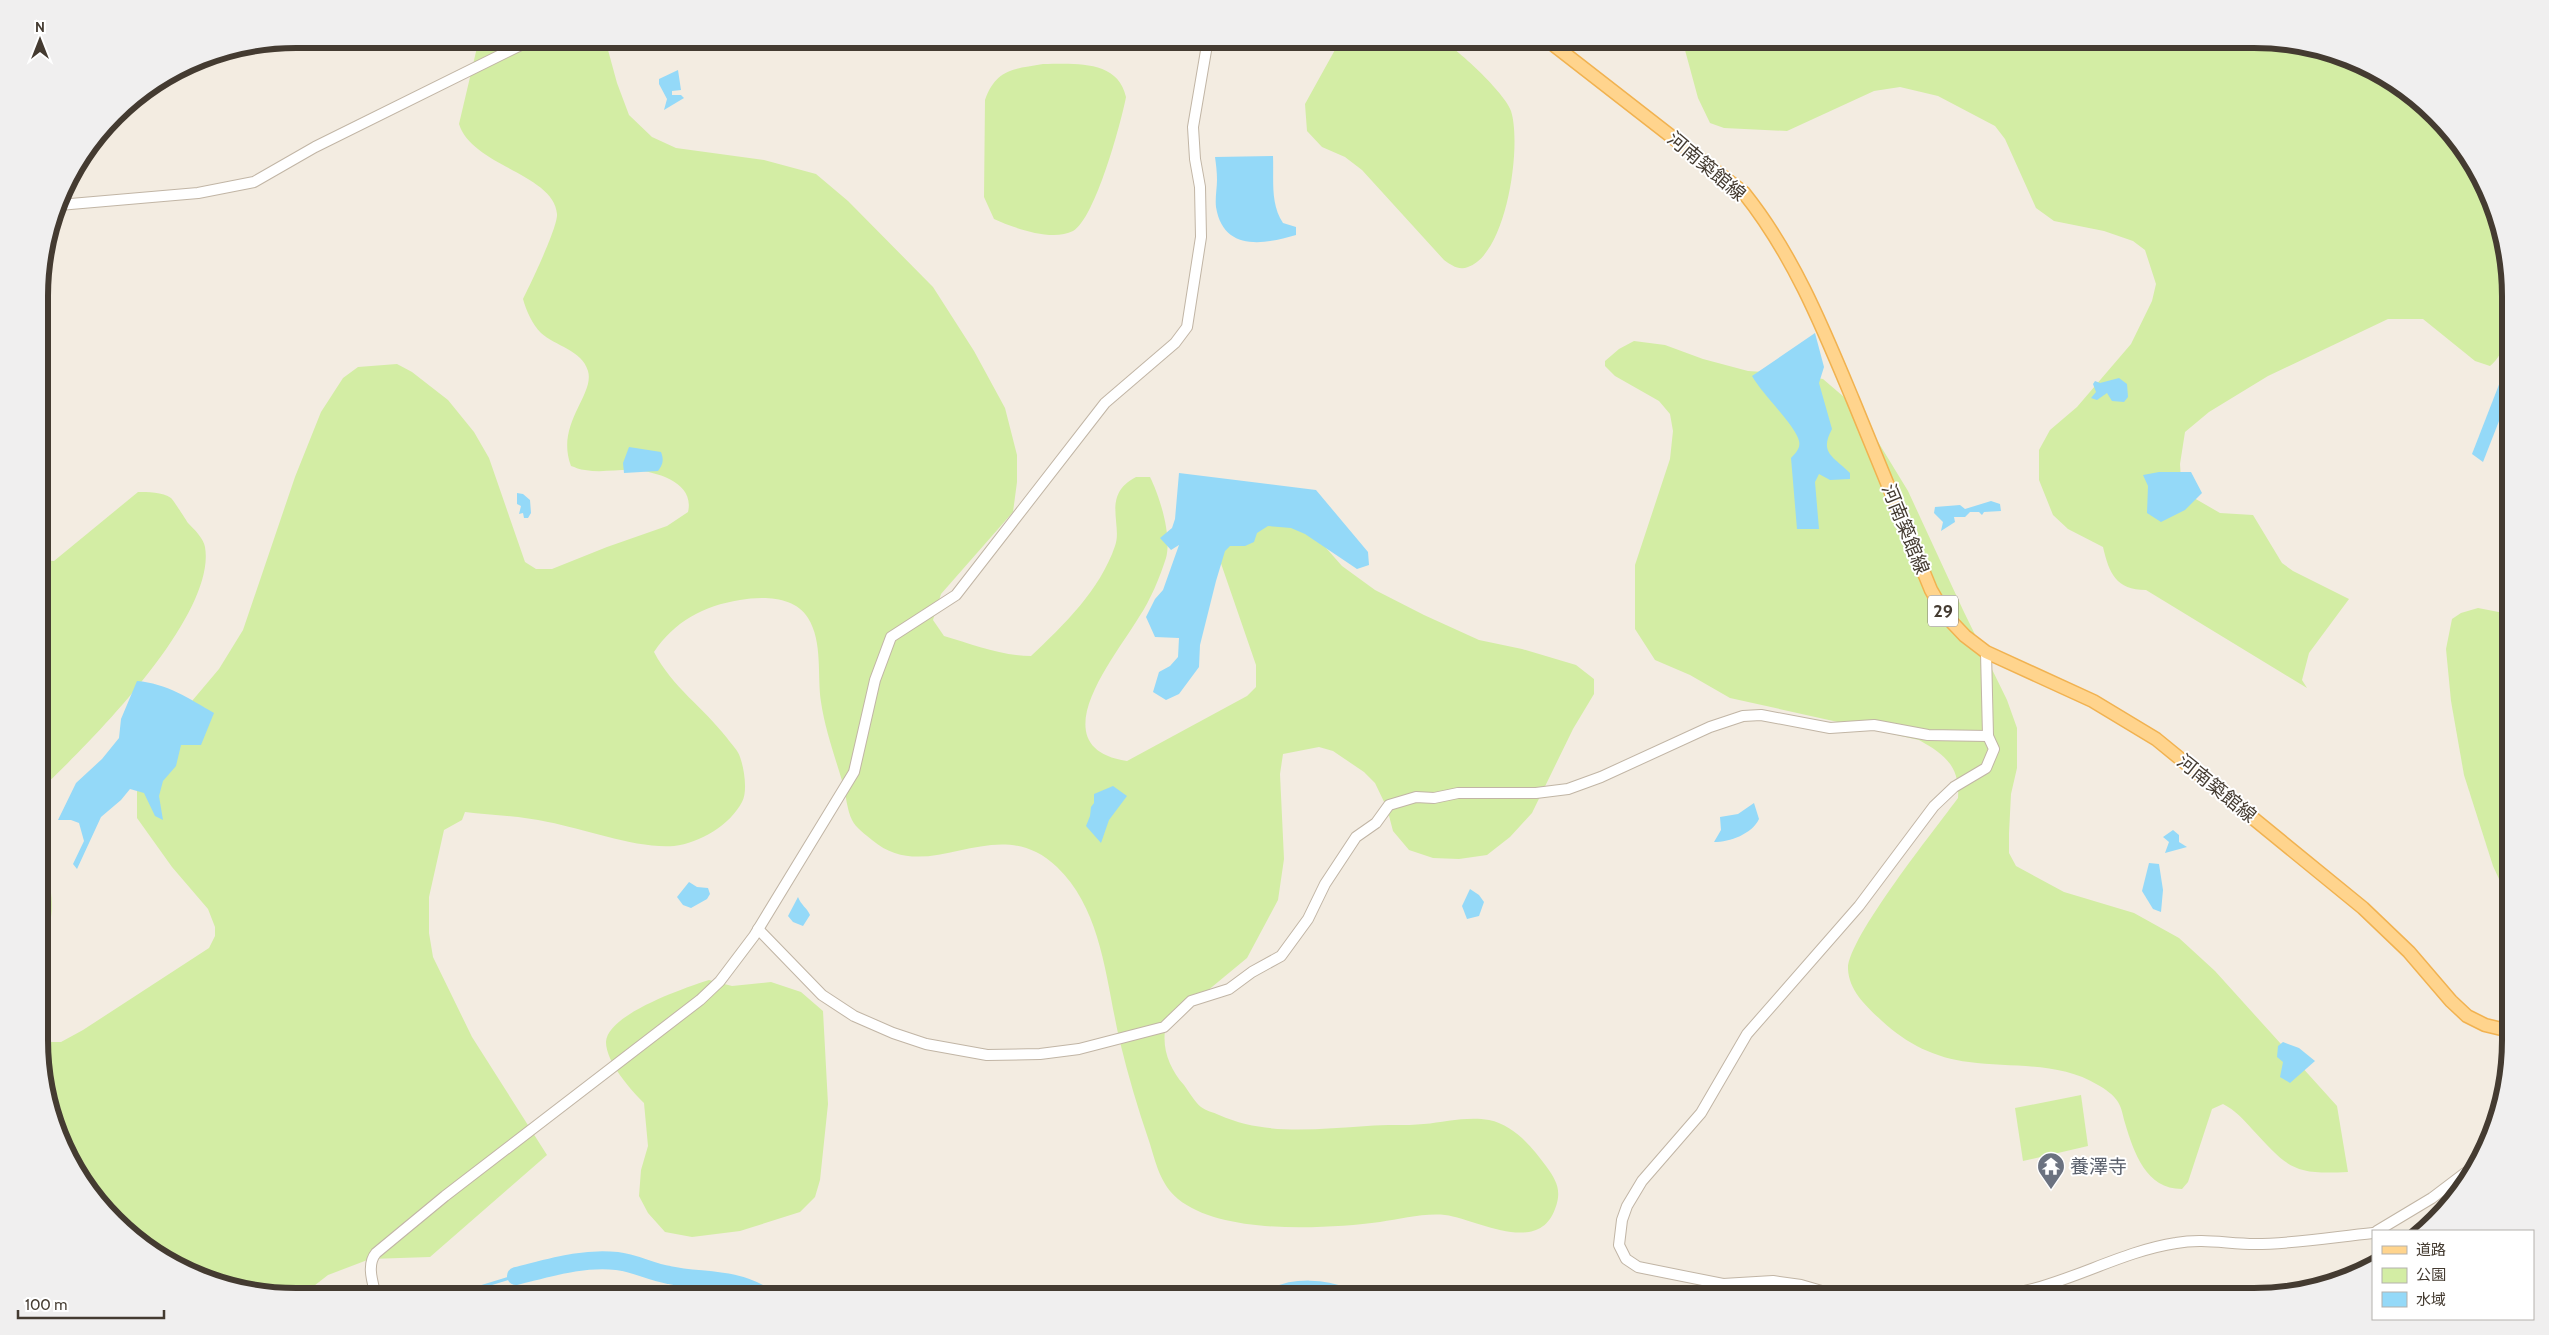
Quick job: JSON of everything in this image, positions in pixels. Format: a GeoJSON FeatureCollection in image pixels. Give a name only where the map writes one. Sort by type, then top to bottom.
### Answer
{"type":"FeatureCollection","features":[{"type":"Feature","properties":{"kind":"main road","name":"河南築館線"},"geometry":{"type":"LineString","coordinates":[[1556,47],[1744,193],[1766,220],[1785,253],[1830,344],[1931,590],[1946,616],[1965,636],[1986,652],[2093,701],[2156,739],[2363,908],[2410,952],[2451,1001],[2467,1016],[2485,1025],[2502,1029]]}},
{"type":"Feature","properties":{"kind":"street"},"geometry":{"type":"LineString","coordinates":[[65,204],[198,193],[254,182],[314,147],[518,47]]}},
{"type":"Feature","properties":{"kind":"street"},"geometry":{"type":"LineString","coordinates":[[374,1288],[371,1272],[372,1258],[376,1254],[445,1196],[700,1000],[738,960],[854,772],[878,670],[890,637],[956,595],[1105,403],[1175,343],[1187,327],[1202,236],[1200,187],[1195,159],[1193,127],[1207,47]]}},
{"type":"Feature","properties":{"kind":"street"},"geometry":{"type":"LineString","coordinates":[[1811,1288],[1773,1281],[1723,1284],[1638,1267],[1626,1260],[1619,1245],[1622,1220],[1627,1206],[1642,1181],[1701,1113],[1747,1034],[1859,906],[1934,806],[1954,787],[1986,768],[1994,749],[1988,736],[1986,652]]}},
{"type":"Feature","properties":{"kind":"street"},"geometry":{"type":"LineString","coordinates":[[758,929],[822,995],[854,1016],[893,1033],[926,1044],[988,1055],[1040,1054],[1079,1049],[1164,1027],[1191,1001],[1229,989],[1252,972],[1281,956],[1308,919],[1325,884],[1356,837],[1376,823],[1389,805],[1416,797],[1434,798],[1458,793],[1536,793],[1568,789],[1601,777],[1710,727],[1743,716],[1761,715],[1830,728],[1874,725],[1928,735],[1988,736]]}},
{"type":"Feature","properties":{"kind":"street"},"geometry":{"type":"LineString","coordinates":[[2384,1230],[2460,1177]]}},
{"type":"Feature","properties":{"kind":"street"},"geometry":{"type":"LineString","coordinates":[[2029,1288],[2051,1284],[2153,1248],[2176,1242],[2199,1240],[2255,1244],[2372,1232]]}},
{"type":"Feature","properties":{"kind":"street"},"geometry":{"type":"LineString","coordinates":[[1721,1288],[1723,1284]]}},
{"type":"Feature","properties":{"kind":"green space"},"geometry":{"type":"Polygon","coordinates":[[[477,47],[607,47],[617,83],[629,115],[652,137],[676,148],[764,160],[816,174],[848,201],[933,287],[974,351],[1005,408],[1017,455],[1017,482],[1013,512],[941,594],[933,620],[944,636],[998,652],[1031,656],[1080,606],[1100,577],[1117,538],[1115,510],[1119,492],[1125,484],[1136,477],[1150,477],[1158,495],[1164,517],[1167,539],[1166,558],[1147,604],[1115,654],[1091,698],[1086,720],[1088,738],[1101,752],[1127,761],[1247,696],[1256,687],[1256,665],[1216,549],[1256,507],[1319,540],[1342,566],[1375,590],[1424,615],[1479,640],[1522,649],[1576,665],[1594,679],[1594,694],[1573,729],[1532,813],[1510,837],[1487,855],[1459,859],[1433,858],[1409,850],[1393,831],[1387,808],[1375,783],[1364,772],[1333,751],[1319,747],[1283,754],[1280,774],[1284,859],[1278,900],[1247,958],[1166,1025],[1165,1033],[1166,1049],[1170,1064],[1201,1107],[1237,1122],[1292,1130],[1374,1125],[1417,1125],[1473,1119],[1489,1120],[1498,1123],[1514,1132],[1528,1144],[1556,1181],[1558,1191],[1557,1203],[1547,1223],[1535,1230],[1521,1233],[1489,1227],[1445,1215],[1437,1215],[1331,1226],[1275,1227],[1220,1219],[1197,1211],[1178,1199],[1167,1187],[1157,1165],[1123,1054],[1100,949],[1084,905],[1072,885],[1057,867],[1034,851],[1010,845],[987,845],[940,855],[917,857],[894,853],[861,831],[850,816],[825,722],[820,692],[818,648],[813,627],[808,618],[795,605],[768,598],[740,600],[702,611],[671,632],[654,652],[661,665],[679,687],[718,727],[739,754],[745,780],[744,797],[737,810],[722,825],[704,837],[674,846],[628,842],[538,820],[465,812],[462,820],[444,830],[429,897],[429,933],[433,957],[472,1037],[547,1155],[430,1257],[370,1259],[328,1275],[311,1288],[279,1287],[247,1283],[201,1269],[158,1246],[120,1215],[89,1177],[66,1134],[52,1088],[48,1042],[61,1042],[83,1030],[209,948],[215,936],[215,927],[208,909],[172,867],[137,818],[137,792],[142,768],[154,746],[219,669],[243,630],[295,477],[321,412],[343,378],[358,367],[397,364],[412,372],[448,400],[474,432],[489,458],[525,562],[536,569],[552,569],[667,526],[688,512],[689,502],[686,493],[680,486],[654,473],[635,470],[591,471],[571,466],[567,451],[568,437],[571,424],[586,390],[589,380],[588,371],[585,364],[574,353],[541,333],[530,317],[523,299],[549,243],[557,214],[552,200],[542,189],[479,150],[467,138],[459,124],[477,47]]]}},
{"type":"Feature","properties":{"kind":"green space"},"geometry":{"type":"Polygon","coordinates":[[[1337,47],[1451,47],[1479,71],[1507,103],[1511,111],[1514,127],[1513,172],[1502,221],[1493,242],[1481,258],[1465,268],[1458,268],[1444,260],[1362,170],[1345,157],[1322,147],[1307,131],[1305,104],[1337,47]]]}},
{"type":"Feature","properties":{"kind":"green space"},"geometry":{"type":"Polygon","coordinates":[[[1684,47],[2254,47],[2302,52],[2348,66],[2391,89],[2429,120],[2460,158],[2483,201],[2493,231],[2497,247],[2502,296],[2502,350],[2497,359],[2490,366],[2475,361],[2423,319],[2388,319],[2268,376],[2209,412],[2185,432],[2180,464],[2181,480],[2194,498],[2220,513],[2253,515],[2282,563],[2293,571],[2349,599],[2309,653],[2302,680],[2307,688],[2146,590],[2127,587],[2121,583],[2111,572],[2103,547],[2068,529],[2053,515],[2039,480],[2039,450],[2050,430],[2077,407],[2131,344],[2152,301],[2156,284],[2145,250],[2133,241],[2104,231],[2054,221],[2036,208],[2005,139],[1995,126],[1938,96],[1900,87],[1874,91],[1787,131],[1724,128],[1710,123],[1698,98],[1684,47]]]}},
{"type":"Feature","properties":{"kind":"green space"},"geometry":{"type":"Polygon","coordinates":[[[1043,64],[1080,64],[1104,70],[1114,76],[1121,85],[1126,97],[1106,169],[1090,209],[1073,231],[1055,235],[1022,230],[994,219],[984,197],[985,100],[989,90],[1007,72],[1043,64]]]}},
{"type":"Feature","properties":{"kind":"green space"},"geometry":{"type":"Polygon","coordinates":[[[1634,341],[1665,345],[1703,359],[1748,371],[1795,374],[1823,379],[1858,409],[1908,491],[2007,700],[2017,728],[2017,768],[2011,794],[2009,833],[2009,853],[2016,866],[2064,892],[2134,913],[2179,938],[2215,971],[2337,1106],[2348,1172],[2315,1172],[2293,1166],[2274,1153],[2239,1115],[2223,1104],[2212,1109],[2188,1182],[2182,1189],[2170,1187],[2159,1183],[2143,1167],[2137,1157],[2119,1104],[2112,1095],[2101,1087],[2083,1077],[2067,1072],[2035,1067],[1969,1062],[1933,1053],[1901,1037],[1865,1004],[1855,991],[1849,977],[1848,969],[1852,954],[1862,934],[1894,884],[1958,798],[1957,778],[1954,770],[1944,757],[1919,740],[1730,698],[1690,675],[1655,660],[1635,629],[1635,565],[1670,459],[1673,431],[1670,414],[1659,401],[1615,376],[1605,366],[1605,361],[1619,349],[1634,341]]]}},
{"type":"Feature","properties":{"kind":"green space"},"geometry":{"type":"Polygon","coordinates":[[[138,492],[159,493],[171,498],[203,541],[205,547],[203,575],[191,608],[171,642],[145,678],[116,712],[88,743],[48,782],[48,561],[54,561],[138,492]]]}},
{"type":"Feature","properties":{"kind":"green space"},"geometry":{"type":"Polygon","coordinates":[[[2478,608],[2502,613],[2502,885],[2493,866],[2464,775],[2451,701],[2446,649],[2452,619],[2461,613],[2478,608]]]}},
{"type":"Feature","properties":{"kind":"green space"},"geometry":{"type":"Polygon","coordinates":[[[48,891],[51,893],[52,902],[48,931],[48,891]]]}},
{"type":"Feature","properties":{"kind":"green space"},"geometry":{"type":"Polygon","coordinates":[[[709,980],[732,986],[771,982],[801,992],[823,1011],[828,1104],[820,1180],[815,1197],[800,1212],[740,1231],[692,1237],[665,1232],[648,1213],[639,1196],[641,1170],[648,1146],[644,1103],[614,1066],[607,1050],[606,1042],[610,1032],[619,1021],[633,1012],[667,995],[709,980]]]}},
{"type":"Feature","properties":{"kind":"green space"},"geometry":{"type":"Polygon","coordinates":[[[2081,1095],[2088,1146],[2023,1161],[2015,1108],[2081,1095]]]}},
{"type":"Feature","properties":{"kind":"water"},"geometry":{"type":"Polygon","coordinates":[[[678,70],[681,90],[672,91],[672,95],[681,95],[684,98],[664,110],[667,99],[659,84],[659,79],[678,70]]]}},
{"type":"Feature","properties":{"kind":"water"},"geometry":{"type":"Polygon","coordinates":[[[1273,156],[1274,199],[1276,207],[1283,223],[1296,227],[1296,235],[1258,242],[1236,238],[1227,231],[1220,221],[1216,207],[1217,177],[1215,157],[1273,156]]]}},
{"type":"Feature","properties":{"kind":"water"},"geometry":{"type":"Polygon","coordinates":[[[1815,333],[1824,367],[1819,383],[1832,429],[1828,437],[1828,449],[1833,458],[1850,473],[1850,479],[1830,480],[1819,474],[1815,482],[1819,529],[1797,529],[1791,458],[1796,453],[1799,441],[1792,427],[1752,376],[1815,333]]]}},
{"type":"Feature","properties":{"kind":"water"},"geometry":{"type":"Polygon","coordinates":[[[2119,378],[2127,384],[2128,397],[2124,402],[2112,401],[2107,393],[2097,400],[2091,398],[2096,392],[2093,384],[2095,381],[2100,383],[2119,378]]]}},
{"type":"Feature","properties":{"kind":"water"},"geometry":{"type":"Polygon","coordinates":[[[2500,382],[2502,384],[2502,413],[2483,462],[2472,454],[2500,382]]]}},
{"type":"Feature","properties":{"kind":"water"},"geometry":{"type":"Polygon","coordinates":[[[629,447],[661,452],[662,462],[658,471],[624,473],[623,463],[629,447]]]}},
{"type":"Feature","properties":{"kind":"water"},"geometry":{"type":"Polygon","coordinates":[[[2159,472],[2191,472],[2202,493],[2185,510],[2161,522],[2147,513],[2148,486],[2143,475],[2159,472]]]}},
{"type":"Feature","properties":{"kind":"water"},"geometry":{"type":"Polygon","coordinates":[[[1179,473],[1316,490],[1368,552],[1369,565],[1357,569],[1305,534],[1291,528],[1268,526],[1257,533],[1254,542],[1245,546],[1230,546],[1225,551],[1216,581],[1200,645],[1199,667],[1179,694],[1166,700],[1153,692],[1159,672],[1170,666],[1178,657],[1179,638],[1155,637],[1146,617],[1155,599],[1163,590],[1179,545],[1171,550],[1160,538],[1172,528],[1175,519],[1179,473]]]}},
{"type":"Feature","properties":{"kind":"water"},"geometry":{"type":"Polygon","coordinates":[[[517,493],[523,494],[530,500],[531,513],[528,518],[524,518],[523,513],[519,514],[521,506],[517,504],[517,493]]]}},
{"type":"Feature","properties":{"kind":"water"},"geometry":{"type":"Polygon","coordinates":[[[1991,501],[2000,504],[2001,511],[1984,512],[1982,515],[1979,512],[1970,512],[1965,517],[1954,517],[1955,522],[1941,531],[1943,522],[1934,513],[1935,507],[1960,505],[1965,509],[1991,501]]]}},
{"type":"Feature","properties":{"kind":"water"},"geometry":{"type":"Polygon","coordinates":[[[137,681],[168,688],[214,713],[201,745],[181,745],[176,766],[163,781],[159,796],[163,820],[155,816],[144,793],[130,789],[121,800],[101,817],[77,869],[73,864],[84,841],[79,823],[71,820],[58,820],[76,783],[102,759],[119,738],[121,719],[137,681]]]}},
{"type":"Feature","properties":{"kind":"water"},"geometry":{"type":"Polygon","coordinates":[[[1113,786],[1127,796],[1109,820],[1101,843],[1086,826],[1091,807],[1094,803],[1094,794],[1113,786]]]}},
{"type":"Feature","properties":{"kind":"water"},"geometry":{"type":"Polygon","coordinates":[[[1754,803],[1759,819],[1751,829],[1733,839],[1714,842],[1721,830],[1720,817],[1738,814],[1754,803]]]}},
{"type":"Feature","properties":{"kind":"water"},"geometry":{"type":"Polygon","coordinates":[[[2173,830],[2179,835],[2179,842],[2187,847],[2165,853],[2169,842],[2163,837],[2173,830]]]}},
{"type":"Feature","properties":{"kind":"water"},"geometry":{"type":"Polygon","coordinates":[[[2149,863],[2159,864],[2163,890],[2161,912],[2153,909],[2142,891],[2149,863]]]}},
{"type":"Feature","properties":{"kind":"water"},"geometry":{"type":"Polygon","coordinates":[[[689,882],[697,887],[708,888],[710,894],[707,899],[691,908],[683,905],[677,897],[689,882]]]}},
{"type":"Feature","properties":{"kind":"water"},"geometry":{"type":"Polygon","coordinates":[[[1470,889],[1479,895],[1484,902],[1479,916],[1467,919],[1462,906],[1470,889]]]}},
{"type":"Feature","properties":{"kind":"water"},"geometry":{"type":"Polygon","coordinates":[[[798,897],[810,915],[803,926],[793,922],[788,916],[798,897]]]}},
{"type":"Feature","properties":{"kind":"water"},"geometry":{"type":"Polygon","coordinates":[[[2283,1042],[2299,1048],[2315,1061],[2290,1083],[2280,1077],[2283,1062],[2277,1057],[2278,1046],[2283,1042]]]}},
{"type":"Feature","properties":{"kind":"waterway"},"geometry":{"type":"LineString","coordinates":[[516,1276],[579,1262],[604,1260],[617,1261],[669,1275],[718,1281],[746,1288]]}},
{"type":"Feature","properties":{"kind":"waterway"},"geometry":{"type":"LineString","coordinates":[[477,1288],[516,1276]]}},
{"type":"Feature","properties":{"kind":"place","name":"養澤寺"},"geometry":{"type":"Point","coordinates":[2051,1190]}}]}
